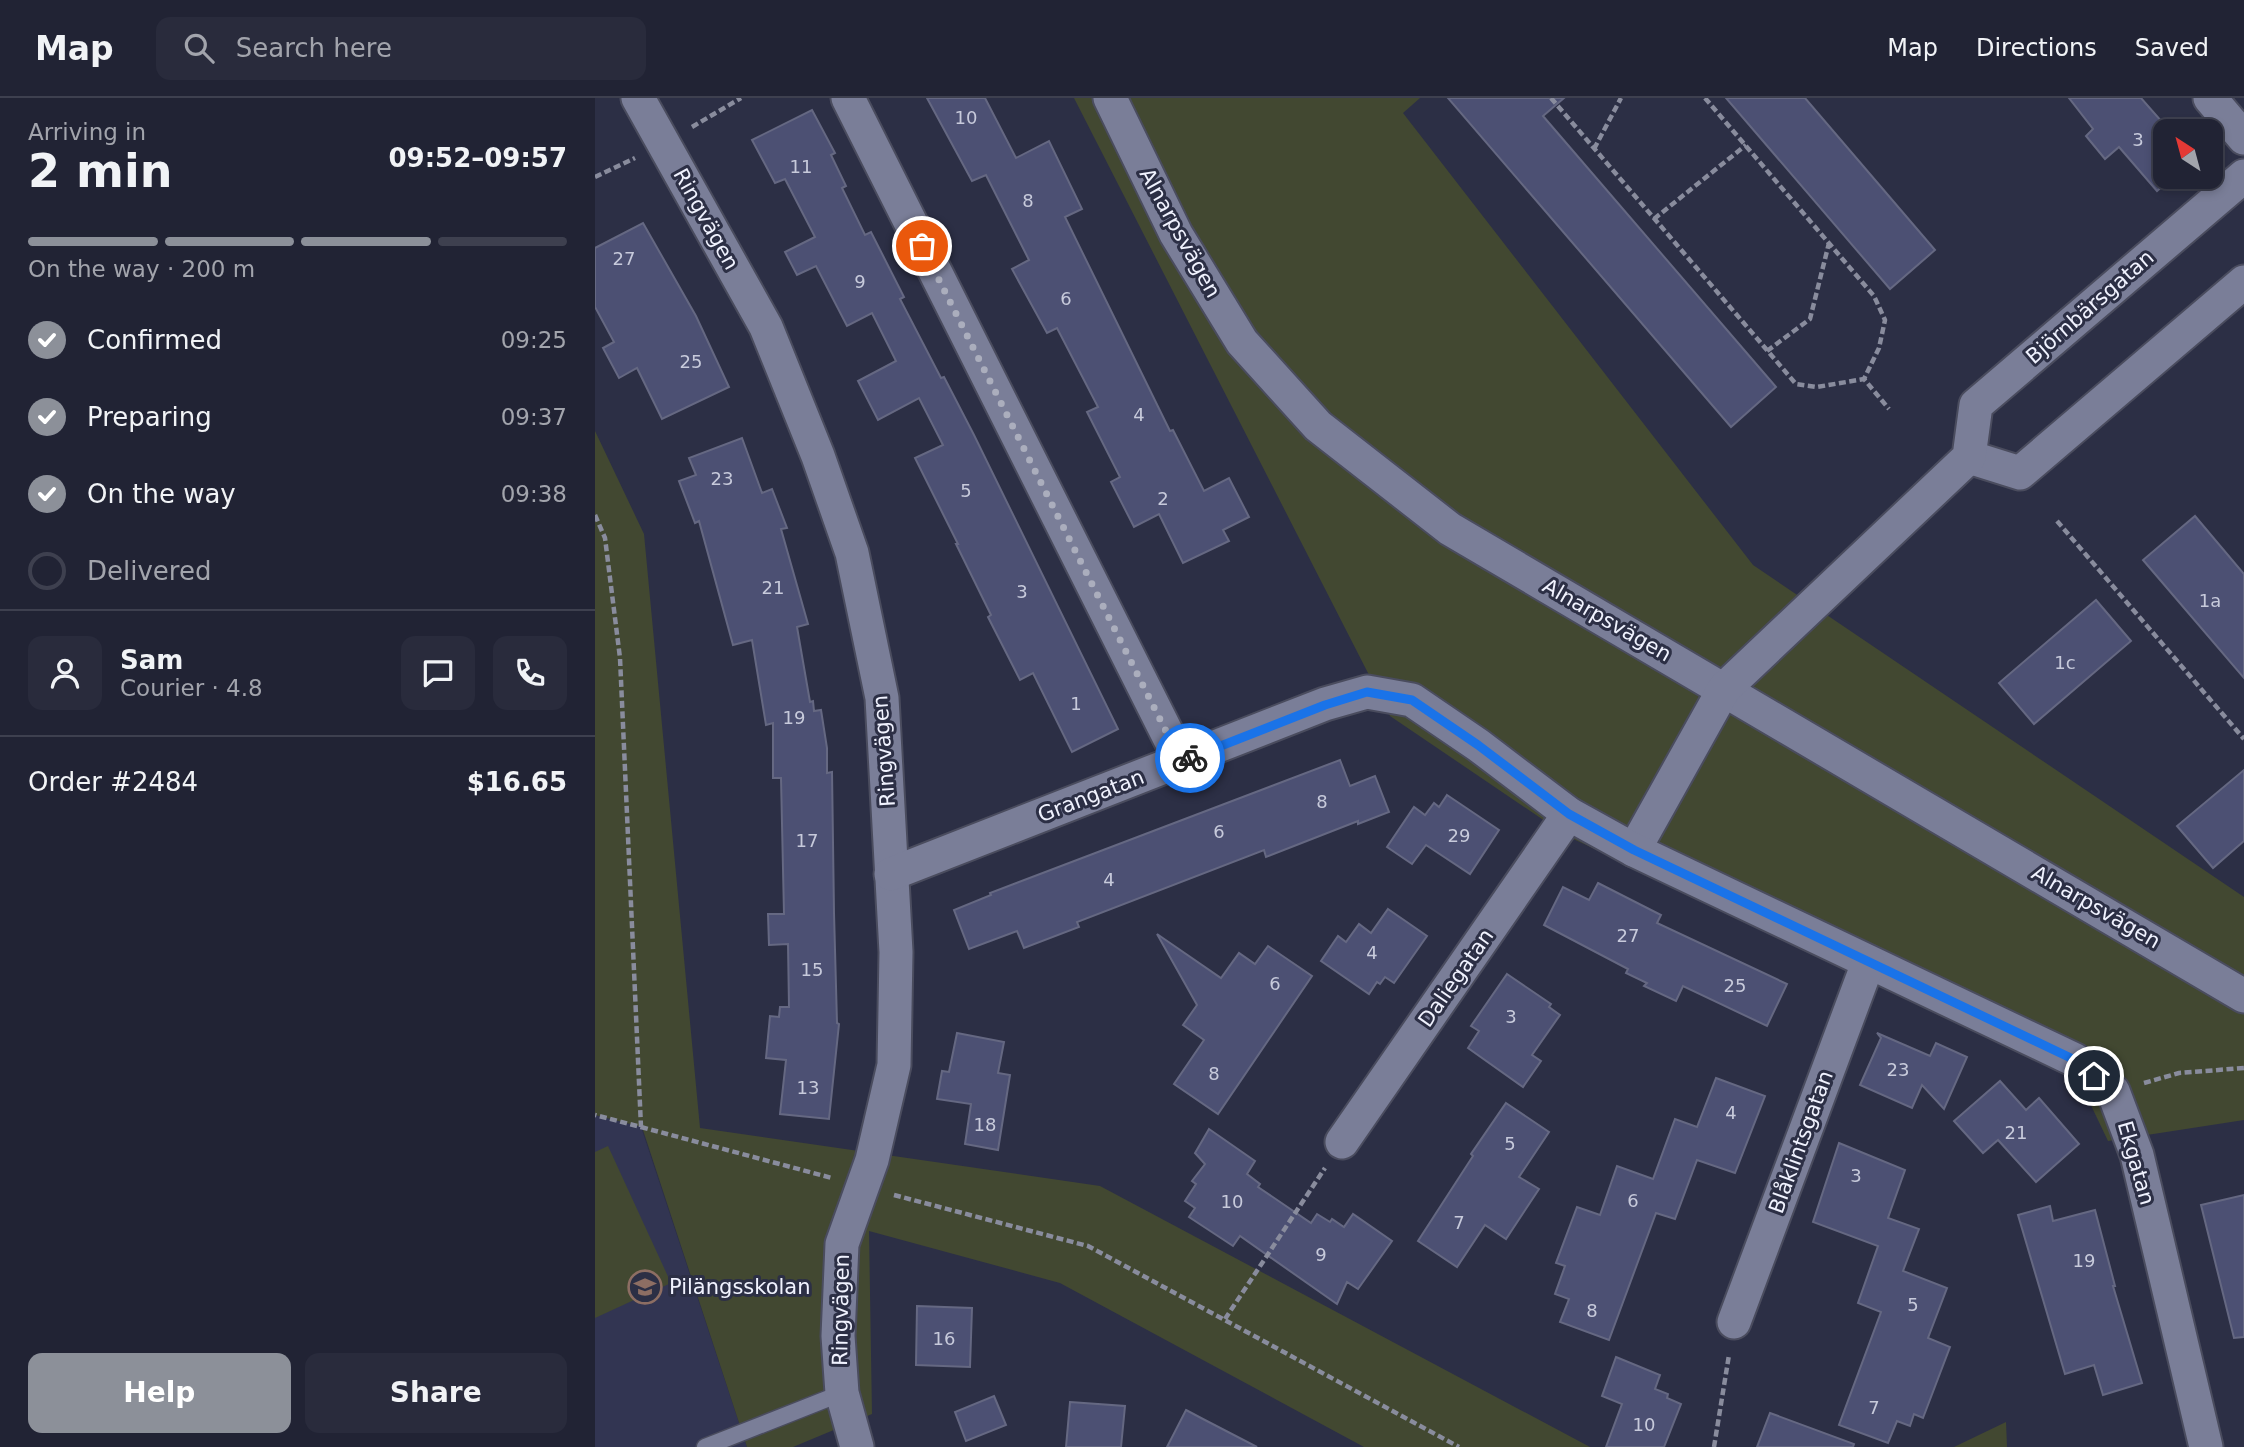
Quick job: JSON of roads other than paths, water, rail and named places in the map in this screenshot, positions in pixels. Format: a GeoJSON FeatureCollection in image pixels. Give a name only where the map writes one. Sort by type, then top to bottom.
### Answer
{"type":"FeatureCollection","features":[{"type":"Feature","properties":{"kind":"street","name":"Ringvägen"},"geometry":{"type":"LineString","coordinates":[[638,98],[766,327],[818,456],[852,553],[882,698],[896,952],[894,1065],[872,1160],[842,1244],[838,1336],[842,1393],[857,1447]]}},
{"type":"Feature","properties":{"kind":"street"},"geometry":{"type":"LineString","coordinates":[[848,98],[1181,761]]}},
{"type":"Feature","properties":{"kind":"street","name":"Alnarpsvägen"},"geometry":{"type":"LineString","coordinates":[[1110,98],[1176,234],[1242,342],[1318,426],[1450,529],[2244,996]]}},
{"type":"Feature","properties":{"kind":"street"},"geometry":{"type":"LineString","coordinates":[[2210,98],[2244,138]]}},
{"type":"Feature","properties":{"kind":"street","name":"Björnbärsgatan"},"geometry":{"type":"LineString","coordinates":[[1969,457],[1976,405],[2244,176]]}},
{"type":"Feature","properties":{"kind":"street"},"geometry":{"type":"LineString","coordinates":[[1634,850],[1724,689],[1969,457],[2020,473],[2244,282]]}},
{"type":"Feature","properties":{"kind":"street","name":"Grangatan"},"geometry":{"type":"LineString","coordinates":[[891,874],[1325,705],[1367,692],[1412,700],[1478,745],[1569,814]]}},
{"type":"Feature","properties":{"kind":"street"},"geometry":{"type":"LineString","coordinates":[[1569,814],[1634,850],[1868,962]]}},
{"type":"Feature","properties":{"kind":"street","name":"Daliegatan"},"geometry":{"type":"LineString","coordinates":[[1342,1142],[1569,814]]}},
{"type":"Feature","properties":{"kind":"street","name":"Ekgatan"},"geometry":{"type":"LineString","coordinates":[[1868,962],[2075,1060],[2113,1091],[2137,1155],[2206,1447]]}},
{"type":"Feature","properties":{"kind":"street","name":"Blåklintsgatan"},"geometry":{"type":"LineString","coordinates":[[1734,1322],[1868,962]]}},
{"type":"Feature","properties":{"kind":"lane"},"geometry":{"type":"LineString","coordinates":[[705,1447],[842,1393]]}},
{"type":"Feature","properties":{"kind":"place","name":"Pilängsskolan"},"geometry":{"type":"Point","coordinates":[645,1287]}}]}
